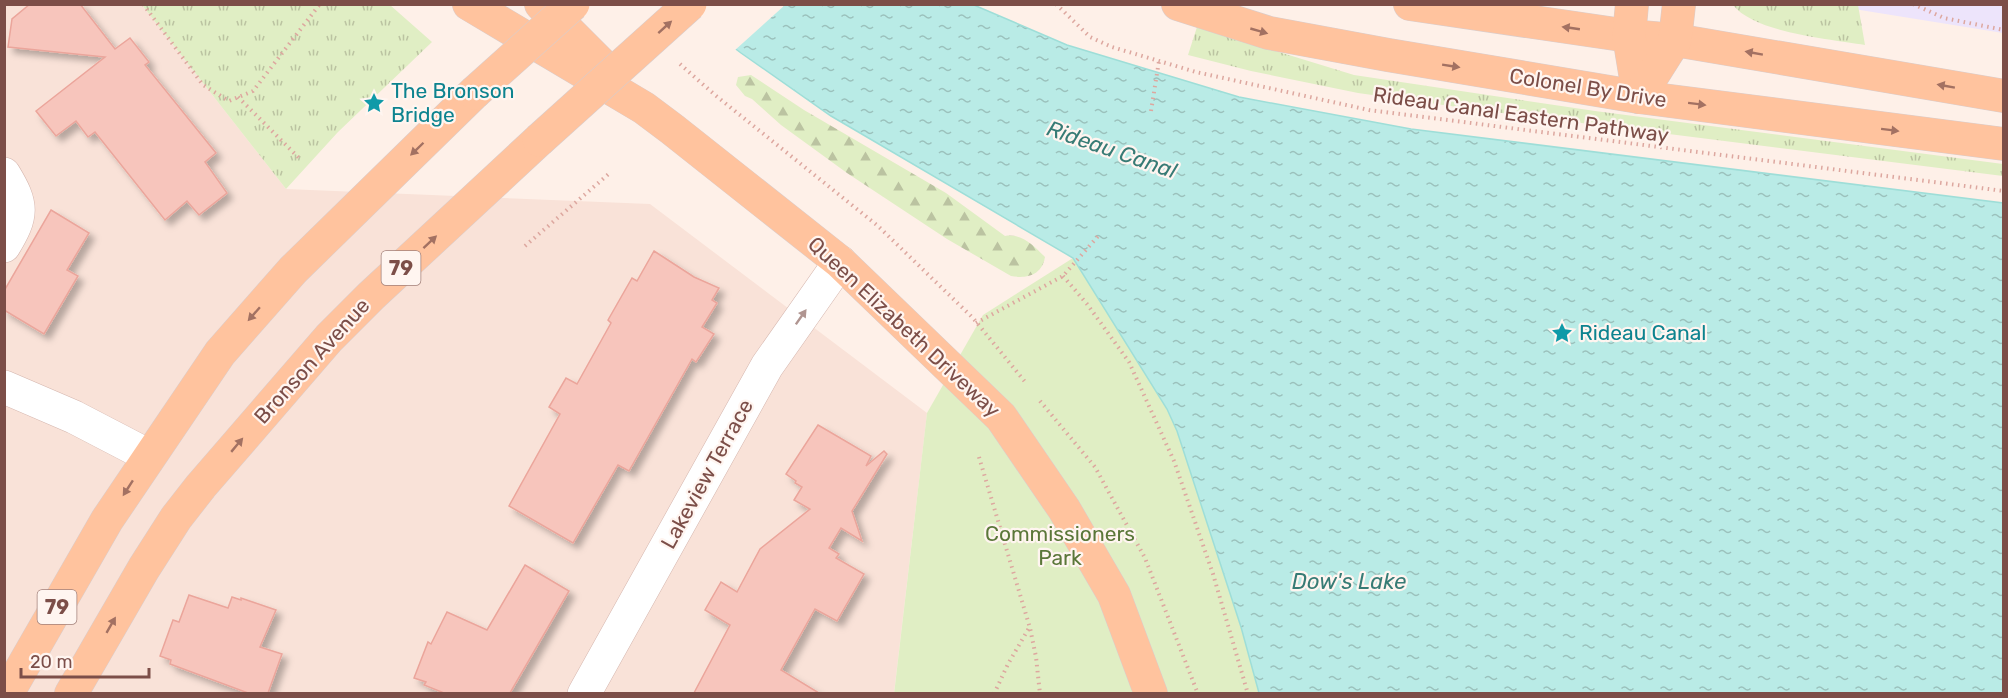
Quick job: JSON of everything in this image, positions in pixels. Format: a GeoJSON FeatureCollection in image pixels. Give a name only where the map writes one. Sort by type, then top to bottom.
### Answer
{"type":"FeatureCollection","features":[{"type":"Feature","properties":{"kind":"main road","name":"Queen Elizabeth Driveway"},"geometry":{"type":"LineString","coordinates":[[469,4],[644,108]]}},
{"type":"Feature","properties":{"kind":"main road","name":"Queen Elizabeth Driveway"},"geometry":{"type":"LineString","coordinates":[[541,4],[644,108],[840,262],[1001,417],[1064,509],[1113,595],[1151,693]]}},
{"type":"Feature","properties":{"kind":"main road","name":"79"},"geometry":{"type":"LineString","coordinates":[[7,693],[107,520],[220,353],[293,270],[474,93],[573,4]]}},
{"type":"Feature","properties":{"kind":"main road","name":"Bronson Avenue"},"geometry":{"type":"LineString","coordinates":[[71,693],[176,518],[329,338],[539,140],[690,4]]}},
{"type":"Feature","properties":{"kind":"main road","name":"Colonel By Drive"},"geometry":{"type":"LineString","coordinates":[[1178,4],[1269,33],[1639,97],[2004,144]]}},
{"type":"Feature","properties":{"kind":"main road"},"geometry":{"type":"LineString","coordinates":[[1410,4],[1631,20],[1675,40],[2004,96]]}},
{"type":"Feature","properties":{"kind":"main road"},"geometry":{"type":"LineString","coordinates":[[1639,97],[1675,40],[1678,4]]}},
{"type":"Feature","properties":{"kind":"main road"},"geometry":{"type":"LineString","coordinates":[[1631,20],[1639,97]]}},
{"type":"Feature","properties":{"kind":"street"},"geometry":{"type":"LineString","coordinates":[[4,174],[14,189],[19,205],[16,227],[4,246]]}},
{"type":"Feature","properties":{"kind":"street","name":"Lakeview Terrace"},"geometry":{"type":"LineString","coordinates":[[584,693],[767,366],[840,262]]}},
{"type":"Feature","properties":{"kind":"street"},"geometry":{"type":"LineString","coordinates":[[4,387],[74,417],[149,456]]}},
{"type":"Feature","properties":{"kind":"path"},"geometry":{"type":"LineString","coordinates":[[143,4],[204,85],[229,101],[253,91],[320,4]]}},
{"type":"Feature","properties":{"kind":"path","name":"Rideau Canal Eastern Pathway"},"geometry":{"type":"LineString","coordinates":[[1056,4],[1090,37],[1112,47],[1196,72],[1369,110],[2004,191]]}},
{"type":"Feature","properties":{"kind":"path"},"geometry":{"type":"LineString","coordinates":[[1913,4],[1944,18],[2004,30]]}},
{"type":"Feature","properties":{"kind":"path"},"geometry":{"type":"LineString","coordinates":[[1151,111],[1159,61]]}},
{"type":"Feature","properties":{"kind":"path"},"geometry":{"type":"LineString","coordinates":[[237,97],[299,158]]}},
{"type":"Feature","properties":{"kind":"path"},"geometry":{"type":"LineString","coordinates":[[525,246],[611,172]]}},
{"type":"Feature","properties":{"kind":"path"},"geometry":{"type":"LineString","coordinates":[[976,323],[1063,276],[1099,235]]}},
{"type":"Feature","properties":{"kind":"path"},"geometry":{"type":"LineString","coordinates":[[1063,276],[1087,304],[1129,362],[1169,451],[1213,574],[1248,693]]}},
{"type":"Feature","properties":{"kind":"path"},"geometry":{"type":"LineString","coordinates":[[972,449],[979,458],[1030,628],[1040,693]]}},
{"type":"Feature","properties":{"kind":"path"},"geometry":{"type":"LineString","coordinates":[[994,693],[1008,664],[1030,628]]}},
{"type":"Feature","properties":{"kind":"shaded area"},"geometry":{"type":"Polygon","coordinates":[[[4,5],[142,5],[286,189],[650,204],[927,413],[894,693],[5,693],[4,5]]]}},
{"type":"Feature","properties":{"kind":"shaded area"},"geometry":{"type":"Polygon","coordinates":[[[1829,5],[2003,5],[2003,33],[1829,5]]]}},
{"type":"Feature","properties":{"kind":"green space"},"geometry":{"type":"Polygon","coordinates":[[[142,5],[390,5],[432,42],[338,132],[286,189],[142,5]]]}},
{"type":"Feature","properties":{"kind":"green space"},"geometry":{"type":"Polygon","coordinates":[[[1733,5],[1858,5],[1865,45],[1775,28],[1744,15],[1733,5]]]}},
{"type":"Feature","properties":{"kind":"green space"},"geometry":{"type":"Polygon","coordinates":[[[1197,27],[1354,75],[1595,111],[2003,164],[2003,176],[1358,93],[1251,71],[1188,55],[1197,27]]]}},
{"type":"Feature","properties":{"kind":"green space"},"geometry":{"type":"Polygon","coordinates":[[[751,75],[804,110],[946,193],[1005,236],[1017,236],[1027,241],[1045,257],[1041,268],[1028,276],[1011,276],[947,239],[847,173],[781,125],[752,99],[745,96],[736,85],[738,77],[751,75]]]}},
{"type":"Feature","properties":{"kind":"green space","name":"Commissioners Park"},"geometry":{"type":"Polygon","coordinates":[[[1073,258],[1167,409],[1177,431],[1241,627],[1259,693],[894,694],[927,413],[983,315],[1073,258]]]}},
{"type":"Feature","properties":{"kind":"water","name":"Rideau Canal"},"geometry":{"type":"Polygon","coordinates":[[[678,5],[974,5],[1067,45],[1239,97],[1411,129],[2003,203],[2003,693],[1259,693],[1241,627],[1177,431],[1167,409],[1073,258],[831,116],[741,53],[678,5]]]}},
{"type":"Feature","properties":{"kind":"pier"},"geometry":{"type":"Polygon","coordinates":[[[675,4],[785,5],[734,51],[675,4]]]}},
{"type":"Feature","properties":{"kind":"building"},"geometry":{"type":"Polygon","coordinates":[[[30,4],[80,4],[115,49],[130,38],[149,62],[145,65],[216,153],[205,162],[227,193],[199,215],[187,201],[165,220],[95,132],[88,137],[76,121],[56,136],[36,111],[105,57],[8,47],[12,19],[30,4]]]}},
{"type":"Feature","properties":{"kind":"building"},"geometry":{"type":"Polygon","coordinates":[[[51,210],[89,233],[67,270],[78,276],[44,334],[4,310],[4,291],[51,210]]]}},
{"type":"Feature","properties":{"kind":"building"},"geometry":{"type":"Polygon","coordinates":[[[654,251],[694,277],[719,288],[712,300],[717,303],[702,327],[714,334],[696,362],[692,359],[629,471],[618,465],[573,543],[509,506],[560,414],[549,407],[566,378],[577,384],[611,323],[608,320],[632,278],[637,281],[654,251]]]}},
{"type":"Feature","properties":{"kind":"building"},"geometry":{"type":"Polygon","coordinates":[[[818,425],[871,456],[866,466],[884,451],[887,454],[852,511],[862,541],[841,528],[829,548],[839,554],[836,558],[864,574],[837,621],[815,609],[781,670],[819,693],[694,693],[730,625],[705,610],[721,582],[737,592],[760,549],[810,509],[794,500],[802,487],[786,474],[818,425]]]}},
{"type":"Feature","properties":{"kind":"building"},"geometry":{"type":"Polygon","coordinates":[[[525,565],[569,591],[510,693],[444,693],[414,678],[428,642],[431,644],[447,612],[487,630],[525,565]]]}},
{"type":"Feature","properties":{"kind":"building"},"geometry":{"type":"Polygon","coordinates":[[[189,595],[228,608],[232,597],[276,610],[260,647],[282,654],[268,693],[248,693],[170,664],[171,660],[160,656],[173,620],[179,622],[189,595]]]}},
{"type":"Feature","properties":{"kind":"place","name":"The Bronson Bridge"},"geometry":{"type":"Point","coordinates":[374,103]}},
{"type":"Feature","properties":{"kind":"place","name":"Rideau Canal"},"geometry":{"type":"Point","coordinates":[1562,333]}},
{"type":"Feature","properties":{"kind":"water label","name":"Dow's Lake"},"geometry":{"type":"Point","coordinates":[1349,581]}}]}
